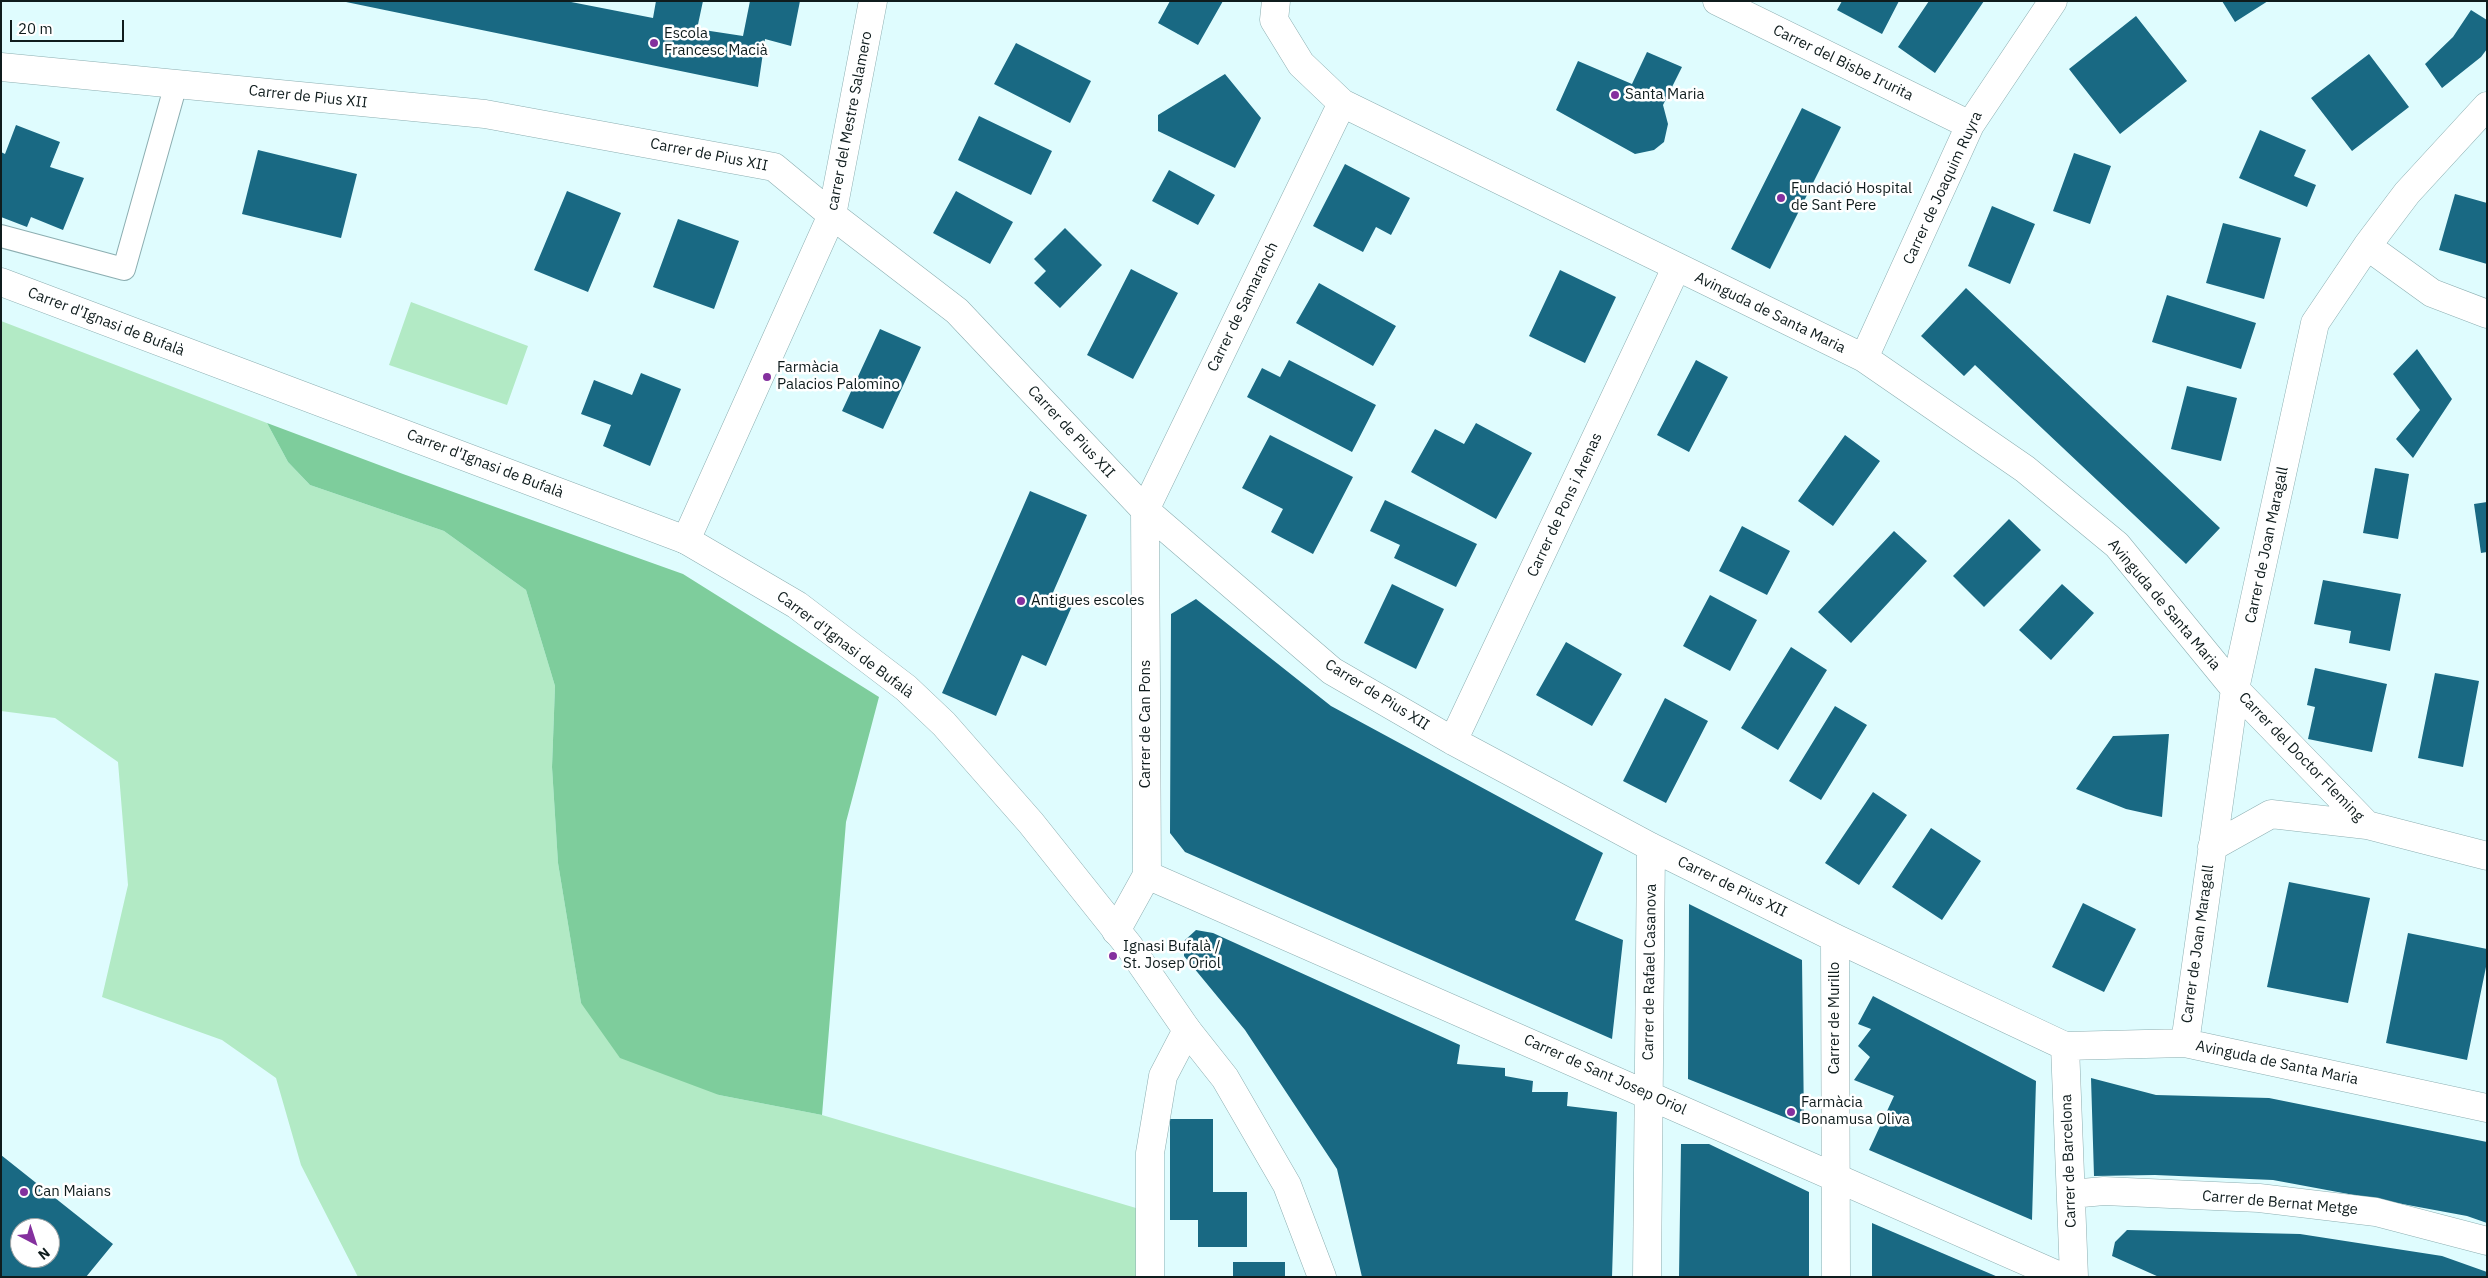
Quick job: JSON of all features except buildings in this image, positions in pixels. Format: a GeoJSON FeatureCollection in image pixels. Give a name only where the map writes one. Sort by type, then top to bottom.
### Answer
{"type":"FeatureCollection","features":[{"type":"Feature","properties":{"kind":"street","name":"carrer del Mestre Salamero"},"geometry":{"type":"LineString","coordinates":[[686,540],[832,215],[873,1]]}},
{"type":"Feature","properties":{"kind":"street","name":"Avinguda de Santa Maria"},"geometry":{"type":"LineString","coordinates":[[1276,1],[1274,20],[1300,64],[1342,103],[1676,268],[1864,358],[2025,469],[2117,545],[2235,689]]}},
{"type":"Feature","properties":{"kind":"street","name":"Carrer del Bisbe Irurita"},"geometry":{"type":"LineString","coordinates":[[1717,1],[1970,125]]}},
{"type":"Feature","properties":{"kind":"street","name":"Carrer de Joaquim Ruyra"},"geometry":{"type":"LineString","coordinates":[[1864,358],[1970,125],[2053,1]]}},
{"type":"Feature","properties":{"kind":"street","name":"Carrer de Pius XII"},"geometry":{"type":"LineString","coordinates":[[4,71],[176,84],[485,114],[774,167],[832,215],[957,311],[1144,510],[1332,671],[1453,741],[1651,847],[1835,938],[2065,1046]]}},
{"type":"Feature","properties":{"kind":"street","name":"Carrer de Samaranch"},"geometry":{"type":"LineString","coordinates":[[1144,510],[1342,103]]}},
{"type":"Feature","properties":{"kind":"street","name":"Carrer de Joan Maragall"},"geometry":{"type":"LineString","coordinates":[[2185,1043],[2235,689],[2315,323],[2366,246],[2407,192],[2487,106]]}},
{"type":"Feature","properties":{"kind":"street"},"geometry":{"type":"LineString","coordinates":[[2366,246],[2432,293],[2487,314]]}},
{"type":"Feature","properties":{"kind":"street","name":"Carrer de Pons i Arenas"},"geometry":{"type":"LineString","coordinates":[[1453,741],[1676,268]]}},
{"type":"Feature","properties":{"kind":"street","name":"Carrer d'Ignasi de Bufalà"},"geometry":{"type":"LineString","coordinates":[[1,282],[686,540],[797,605],[906,688],[944,724],[1031,823],[1116,931],[1187,1030],[1225,1078],[1287,1185],[1322,1277]]}},
{"type":"Feature","properties":{"kind":"street","name":"Carrer de Can Pons"},"geometry":{"type":"LineString","coordinates":[[1116,931],[1146,875],[1144,510]]}},
{"type":"Feature","properties":{"kind":"street","name":"Carrer del Doctor Fleming"},"geometry":{"type":"LineString","coordinates":[[2235,689],[2367,825]]}},
{"type":"Feature","properties":{"kind":"street","name":"Carrer del Doctor Fleming"},"geometry":{"type":"LineString","coordinates":[[2212,847],[2271,814],[2367,825],[2487,856]]}},
{"type":"Feature","properties":{"kind":"street","name":"Carrer de Rafael Casanova"},"geometry":{"type":"LineString","coordinates":[[1647,1277],[1651,847]]}},
{"type":"Feature","properties":{"kind":"street","name":"Carrer de Sant Josep Oriol"},"geometry":{"type":"LineString","coordinates":[[1146,875],[1836,1176],[2062,1277]]}},
{"type":"Feature","properties":{"kind":"street","name":"Carrer de Murillo"},"geometry":{"type":"LineString","coordinates":[[1835,938],[1836,1277]]}},
{"type":"Feature","properties":{"kind":"street"},"geometry":{"type":"LineString","coordinates":[[1150,1277],[1150,1153],[1163,1076],[1187,1030]]}},
{"type":"Feature","properties":{"kind":"street","name":"Avinguda de Santa Maria"},"geometry":{"type":"LineString","coordinates":[[2065,1046],[2185,1043],[2487,1108]]}},
{"type":"Feature","properties":{"kind":"street","name":"Carrer de Barcelona"},"geometry":{"type":"LineString","coordinates":[[2065,1046],[2074,1277]]}},
{"type":"Feature","properties":{"kind":"street","name":"Carrer de Bernat Metge"},"geometry":{"type":"LineString","coordinates":[[2070,1194],[2104,1191],[2259,1198],[2376,1212],[2487,1241]]}},
{"type":"Feature","properties":{"kind":"lane"},"geometry":{"type":"LineString","coordinates":[[1,236],[124,269],[176,84]]}},
{"type":"Feature","properties":{"kind":"green space"},"geometry":{"type":"Polygon","coordinates":[[[411,302],[528,346],[507,405],[389,365],[411,302]]]}},
{"type":"Feature","properties":{"kind":"green space"},"geometry":{"type":"Polygon","coordinates":[[[1,321],[267,423],[288,462],[310,485],[444,531],[526,590],[555,686],[552,767],[558,863],[581,1003],[719,1095],[822,1115],[1136,1208],[1136,1277],[358,1277],[301,1165],[276,1078],[222,1040],[102,997],[128,885],[118,762],[55,718],[1,711],[1,321]]]}},
{"type":"Feature","properties":{"kind":"green space"},"geometry":{"type":"Polygon","coordinates":[[[267,423],[403,474],[683,574],[879,697],[846,822],[822,1115],[719,1095],[620,1058],[581,1003],[558,863],[552,767],[555,686],[526,590],[444,531],[310,485],[288,462],[267,423]]]}},
{"type":"Feature","properties":{"kind":"place","name":"Escola Francesc Macià"},"geometry":{"type":"Point","coordinates":[654,43]}},
{"type":"Feature","properties":{"kind":"place","name":"Santa Maria"},"geometry":{"type":"Point","coordinates":[1615,95]}},
{"type":"Feature","properties":{"kind":"place","name":"Fundació Hospital de Sant Pere"},"geometry":{"type":"Point","coordinates":[1781,198]}},
{"type":"Feature","properties":{"kind":"place","name":"Farmàcia Palacios Palomino"},"geometry":{"type":"Point","coordinates":[767,377]}},
{"type":"Feature","properties":{"kind":"place","name":"Antigues escoles"},"geometry":{"type":"Point","coordinates":[1021,601]}},
{"type":"Feature","properties":{"kind":"place","name":"Ignasi Bufalà / St. Josep Oriol"},"geometry":{"type":"Point","coordinates":[1113,956]}},
{"type":"Feature","properties":{"kind":"place","name":"Farmàcia Bonamusa Oliva"},"geometry":{"type":"Point","coordinates":[1791,1112]}},
{"type":"Feature","properties":{"kind":"place","name":"Can Maians"},"geometry":{"type":"Point","coordinates":[24,1192]}}]}
